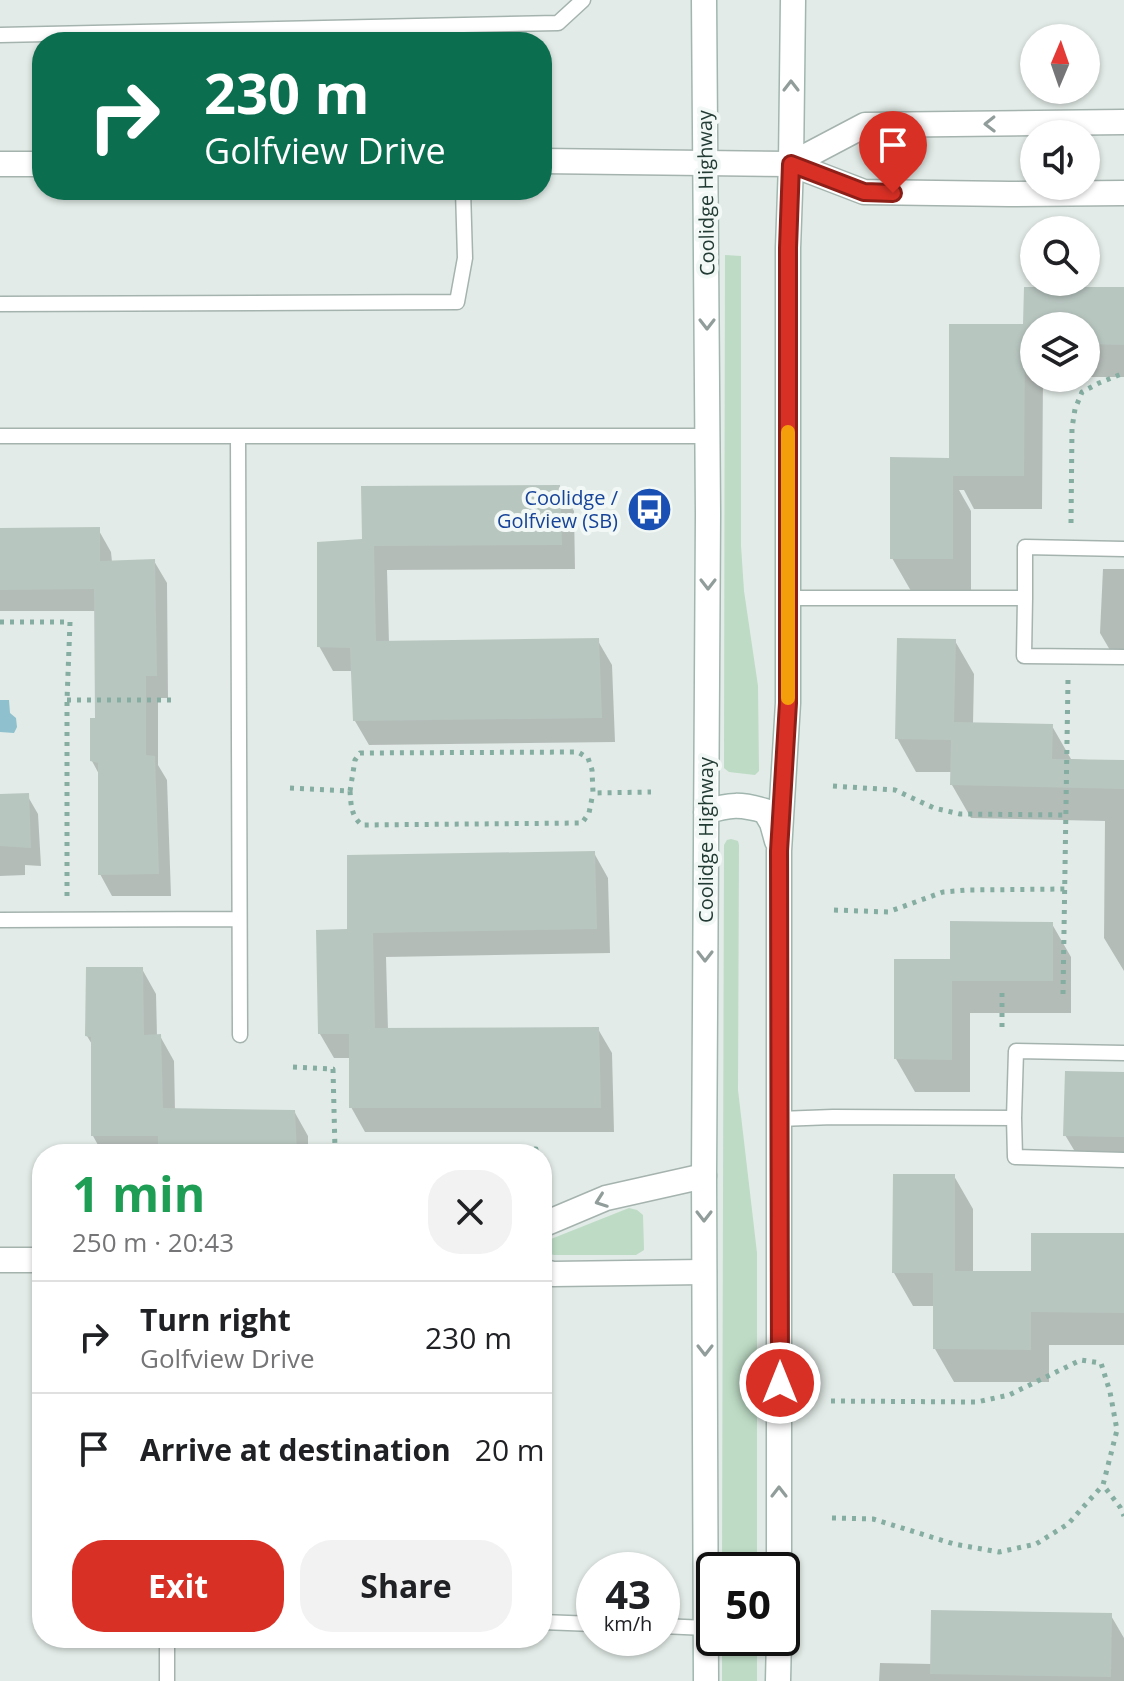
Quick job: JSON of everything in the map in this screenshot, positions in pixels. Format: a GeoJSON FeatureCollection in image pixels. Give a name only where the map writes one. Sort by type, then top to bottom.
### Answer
{"type":"FeatureCollection","features":[{"type":"Feature","properties":{"kind":"main road","name":"Coolidge Highway"},"geometry":{"type":"LineString","coordinates":[[704,0],[708,436],[706,1552]]}},
{"type":"Feature","properties":{"kind":"main road"},"geometry":{"type":"LineString","coordinates":[[779,1552],[779,851],[788,703],[788,248],[793,0]]}},
{"type":"Feature","properties":{"kind":"main road"},"geometry":{"type":"LineString","coordinates":[[791,164],[865,125],[1124,122]]}},
{"type":"Feature","properties":{"kind":"main road"},"geometry":{"type":"LineString","coordinates":[[552,161],[791,164],[864,192],[1124,193]]}},
{"type":"Feature","properties":{"kind":"main road"},"geometry":{"type":"LineString","coordinates":[[0,164],[32,164]]}},
{"type":"Feature","properties":{"kind":"main road"},"geometry":{"type":"LineString","coordinates":[[706,812],[725,805],[744,805],[765,811],[772,823],[779,851]]}},
{"type":"Feature","properties":{"kind":"main road"},"geometry":{"type":"LineString","coordinates":[[552,1221],[606,1198],[704,1176]]}},
{"type":"Feature","properties":{"kind":"main road"},"geometry":{"type":"LineString","coordinates":[[0,1260],[32,1260]]}},
{"type":"Feature","properties":{"kind":"main road"},"geometry":{"type":"LineString","coordinates":[[552,1274],[704,1272]]}},
{"type":"Feature","properties":{"kind":"main road","name":"Coolidge Highway"},"geometry":{"type":"LineString","coordinates":[[706,1656],[706,1681]]}},
{"type":"Feature","properties":{"kind":"main road"},"geometry":{"type":"LineString","coordinates":[[778,1681],[779,1656]]}},
{"type":"Feature","properties":{"kind":"lane"},"geometry":{"type":"LineString","coordinates":[[140,32],[558,23],[583,0]]}},
{"type":"Feature","properties":{"kind":"lane"},"geometry":{"type":"LineString","coordinates":[[0,35],[32,34]]}},
{"type":"Feature","properties":{"kind":"lane"},"geometry":{"type":"LineString","coordinates":[[0,304],[457,302],[465,258],[463,200]]}},
{"type":"Feature","properties":{"kind":"lane"},"geometry":{"type":"LineString","coordinates":[[0,436],[708,436]]}},
{"type":"Feature","properties":{"kind":"lane"},"geometry":{"type":"LineString","coordinates":[[238,436],[240,1035]]}},
{"type":"Feature","properties":{"kind":"lane"},"geometry":{"type":"LineString","coordinates":[[1124,549],[1025,547],[1024,656],[1124,657]]}},
{"type":"Feature","properties":{"kind":"lane"},"geometry":{"type":"LineString","coordinates":[[788,598],[1025,598]]}},
{"type":"Feature","properties":{"kind":"lane"},"geometry":{"type":"LineString","coordinates":[[0,920],[239,919]]}},
{"type":"Feature","properties":{"kind":"lane"},"geometry":{"type":"LineString","coordinates":[[1124,1053],[1016,1051],[1014,1118],[1015,1157],[1124,1160]]}},
{"type":"Feature","properties":{"kind":"lane"},"geometry":{"type":"LineString","coordinates":[[779,1119],[1014,1118]]}},
{"type":"Feature","properties":{"kind":"lane"},"geometry":{"type":"LineString","coordinates":[[552,1622],[576,1623]]}},
{"type":"Feature","properties":{"kind":"lane"},"geometry":{"type":"LineString","coordinates":[[167,1648],[167,1681]]}},
{"type":"Feature","properties":{"kind":"path"},"geometry":{"type":"LineString","coordinates":[[1072,496],[1072,428],[1082,392],[1124,373]]}},
{"type":"Feature","properties":{"kind":"path"},"geometry":{"type":"LineString","coordinates":[[0,622],[70,622],[67,920]]}},
{"type":"Feature","properties":{"kind":"path"},"geometry":{"type":"LineString","coordinates":[[67,700],[176,700]]}},
{"type":"Feature","properties":{"kind":"path"},"geometry":{"type":"LineString","coordinates":[[1063,994],[1067,707]]}},
{"type":"Feature","properties":{"kind":"path"},"geometry":{"type":"LineString","coordinates":[[578,752],[588,758],[593,793],[589,813],[582,823],[362,825],[355,820],[350,791],[355,760],[360,753],[578,752]]}},
{"type":"Feature","properties":{"kind":"path"},"geometry":{"type":"LineString","coordinates":[[833,786],[895,790],[934,808],[960,814],[1066,815]]}},
{"type":"Feature","properties":{"kind":"path"},"geometry":{"type":"LineString","coordinates":[[290,788],[350,791]]}},
{"type":"Feature","properties":{"kind":"path"},"geometry":{"type":"LineString","coordinates":[[593,793],[651,792]]}},
{"type":"Feature","properties":{"kind":"path"},"geometry":{"type":"LineString","coordinates":[[834,910],[888,912],[943,892],[1065,889]]}},
{"type":"Feature","properties":{"kind":"path"},"geometry":{"type":"LineString","coordinates":[[1002,993],[1002,1027],[1016,1051]]}},
{"type":"Feature","properties":{"kind":"path"},"geometry":{"type":"LineString","coordinates":[[293,1067],[333,1069],[335,1144]]}},
{"type":"Feature","properties":{"kind":"path"},"geometry":{"type":"LineString","coordinates":[[831,1401],[977,1402],[1009,1395],[1081,1360],[1101,1363],[1117,1430],[1103,1485],[1068,1524],[1036,1544],[999,1552],[954,1544],[873,1519],[832,1518]]}},
{"type":"Feature","properties":{"kind":"path"},"geometry":{"type":"LineString","coordinates":[[1103,1485],[1124,1516]]}},
{"type":"Feature","properties":{"kind":"green space"},"geometry":{"type":"Polygon","coordinates":[[[725,255],[741,256],[741,546],[744,591],[758,686],[759,771],[755,775],[729,772],[724,768],[725,255]]]}},
{"type":"Feature","properties":{"kind":"green space"},"geometry":{"type":"Polygon","coordinates":[[[727,840],[738,841],[739,845],[738,1090],[757,1253],[757,1552],[722,1552],[724,845],[727,840]]]}},
{"type":"Feature","properties":{"kind":"green space"},"geometry":{"type":"Polygon","coordinates":[[[629,1208],[643,1215],[644,1250],[636,1255],[554,1255],[552,1239],[629,1208]]]}},
{"type":"Feature","properties":{"kind":"green space"},"geometry":{"type":"Polygon","coordinates":[[[722,1656],[757,1656],[757,1681],[722,1681],[722,1656]]]}},
{"type":"Feature","properties":{"kind":"water"},"geometry":{"type":"Polygon","coordinates":[[[0,700],[9,700],[10,713],[16,718],[14,733],[0,732],[0,700]]]}},
{"type":"Feature","properties":{"kind":"building"},"geometry":{"type":"Polygon","coordinates":[[[1100,287],[1124,287],[1124,345],[1100,344],[1100,312],[1023,312],[1024,296],[1100,296],[1100,287]]]}},
{"type":"Feature","properties":{"kind":"building"},"geometry":{"type":"Polygon","coordinates":[[[949,324],[1020,324],[1020,392],[1025,392],[1024,476],[953,476],[953,559],[890,559],[890,457],[949,458],[949,324]]]}},
{"type":"Feature","properties":{"kind":"building"},"geometry":{"type":"Polygon","coordinates":[[[560,485],[562,545],[374,546],[376,641],[599,638],[602,718],[353,721],[350,648],[317,647],[317,542],[362,539],[361,486],[560,485]]]}},
{"type":"Feature","properties":{"kind":"building"},"geometry":{"type":"Polygon","coordinates":[[[100,527],[100,561],[155,559],[157,676],[146,676],[146,755],[155,756],[159,874],[98,875],[98,763],[90,761],[90,718],[95,718],[94,589],[0,590],[0,528],[100,527]]]}},
{"type":"Feature","properties":{"kind":"building"},"geometry":{"type":"Polygon","coordinates":[[[897,638],[956,639],[954,722],[1053,724],[1052,759],[1124,760],[1124,789],[950,785],[951,740],[895,739],[897,638]]]}},
{"type":"Feature","properties":{"kind":"building"},"geometry":{"type":"Polygon","coordinates":[[[29,793],[31,848],[0,846],[0,794],[29,793]]]}},
{"type":"Feature","properties":{"kind":"building"},"geometry":{"type":"Polygon","coordinates":[[[595,851],[597,929],[373,933],[375,1028],[599,1027],[601,1108],[349,1108],[349,1034],[318,1034],[316,930],[347,929],[347,855],[595,851]]]}},
{"type":"Feature","properties":{"kind":"building"},"geometry":{"type":"Polygon","coordinates":[[[950,921],[1053,922],[1053,981],[952,981],[952,1060],[894,1059],[894,959],[950,959],[950,921]]]}},
{"type":"Feature","properties":{"kind":"building"},"geometry":{"type":"Polygon","coordinates":[[[86,967],[143,967],[144,1035],[161,1034],[163,1108],[295,1110],[297,1144],[158,1144],[158,1136],[91,1136],[91,1037],[85,1036],[86,967]]]}},
{"type":"Feature","properties":{"kind":"building"},"geometry":{"type":"Polygon","coordinates":[[[1065,1071],[1124,1072],[1124,1137],[1063,1136],[1065,1071]]]}},
{"type":"Feature","properties":{"kind":"building"},"geometry":{"type":"Polygon","coordinates":[[[893,1174],[955,1174],[955,1271],[1031,1271],[1031,1233],[1124,1233],[1124,1313],[1031,1312],[1031,1350],[933,1349],[933,1273],[892,1273],[893,1174]]]}},
{"type":"Feature","properties":{"kind":"building"},"geometry":{"type":"Polygon","coordinates":[[[931,1610],[1112,1613],[1111,1677],[930,1674],[931,1610]]]}},
{"type":"Feature","properties":{"kind":"slow traffic"},"geometry":{"type":"LineString","coordinates":[[788,432],[788,698]]}},
{"type":"Feature","properties":{"kind":"place","name":"Coolidge / Golfview (SB)"},"geometry":{"type":"Point","coordinates":[649,509]}},
{"type":"Feature","properties":{"kind":"route"},"geometry":{"type":"LineString","coordinates":[[780,1383],[779,851],[788,703],[788,248],[791,164],[864,192],[893,193]]}}]}
